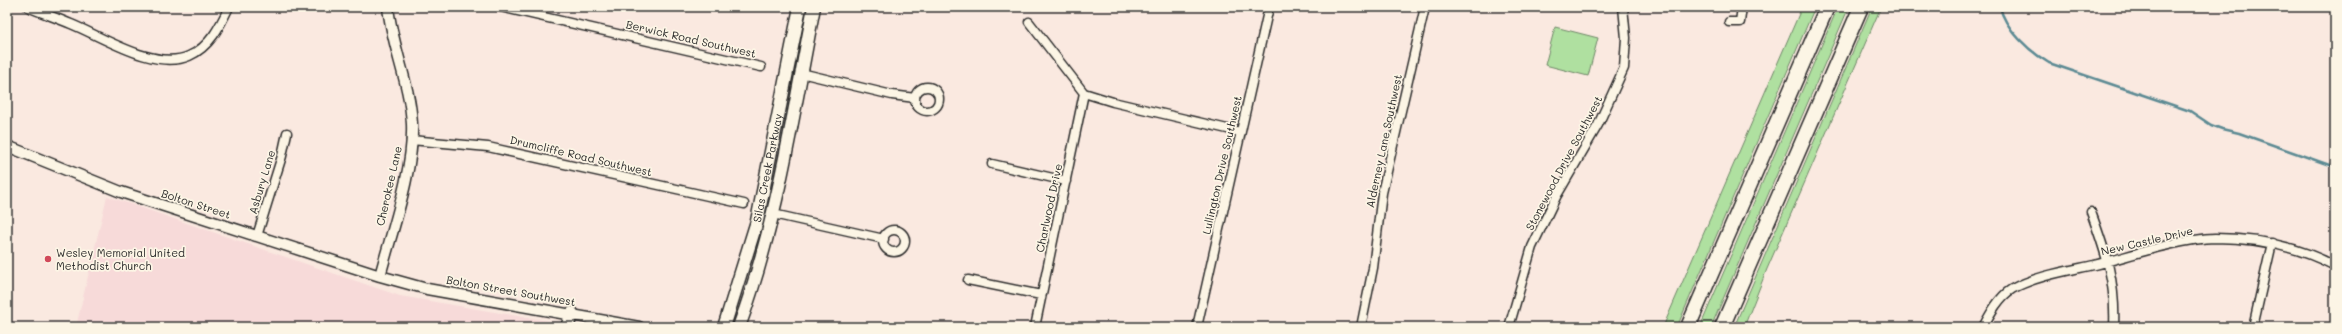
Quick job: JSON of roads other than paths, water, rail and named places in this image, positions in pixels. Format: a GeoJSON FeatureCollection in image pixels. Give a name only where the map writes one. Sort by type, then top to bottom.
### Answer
{"type":"FeatureCollection","features":[{"type":"Feature","properties":{"kind":"highway"},"geometry":{"type":"LineString","coordinates":[[1688,327],[1827,7]]}},
{"type":"Feature","properties":{"kind":"highway"},"geometry":{"type":"LineString","coordinates":[[1722,327],[1861,7]]}},
{"type":"Feature","properties":{"kind":"main road","name":"Silas Creek Parkway"},"geometry":{"type":"LineString","coordinates":[[724,327],[757,221],[800,7]]}},
{"type":"Feature","properties":{"kind":"main road","name":"Silas Creek Parkway"},"geometry":{"type":"LineString","coordinates":[[739,327],[773,214],[814,7]]}},
{"type":"Feature","properties":{"kind":"main road"},"geometry":{"type":"LineString","coordinates":[[744,327],[748,301]]}},
{"type":"Feature","properties":{"kind":"main road"},"geometry":{"type":"LineString","coordinates":[[567,327],[572,313]]}},
{"type":"Feature","properties":{"kind":"main road"},"geometry":{"type":"LineString","coordinates":[[572,313],[574,327]]}},
{"type":"Feature","properties":{"kind":"street"},"geometry":{"type":"LineString","coordinates":[[28,7],[126,48],[161,60],[189,56],[200,49],[219,27],[228,7]]}},
{"type":"Feature","properties":{"kind":"street","name":"Cherokee Lane"},"geometry":{"type":"LineString","coordinates":[[380,276],[409,164],[412,140],[410,108],[392,36],[388,7]]}},
{"type":"Feature","properties":{"kind":"street","name":"Berwick Road Southwest"},"geometry":{"type":"LineString","coordinates":[[500,7],[761,67]]}},
{"type":"Feature","properties":{"kind":"street","name":"Lullington Drive Southwest"},"geometry":{"type":"LineString","coordinates":[[1197,327],[1269,7]]}},
{"type":"Feature","properties":{"kind":"street","name":"Alderney Lane Southwest"},"geometry":{"type":"LineString","coordinates":[[1361,327],[1373,268],[1382,193],[1424,7]]}},
{"type":"Feature","properties":{"kind":"street","name":"Stonewood Drive Southwest"},"geometry":{"type":"LineString","coordinates":[[1509,327],[1532,247],[1556,198],[1598,125],[1624,68],[1626,38],[1623,7]]}},
{"type":"Feature","properties":{"kind":"street"},"geometry":{"type":"LineString","coordinates":[[1729,22],[1740,22],[1742,7]]}},
{"type":"Feature","properties":{"kind":"street"},"geometry":{"type":"LineString","coordinates":[[1029,22],[1084,93],[1113,102],[1240,132]]}},
{"type":"Feature","properties":{"kind":"street"},"geometry":{"type":"LineString","coordinates":[[801,74],[892,95],[915,98]]}},
{"type":"Feature","properties":{"kind":"street","name":"Charlwood Drive"},"geometry":{"type":"LineString","coordinates":[[1035,327],[1084,93]]}},
{"type":"Feature","properties":{"kind":"street","name":"Asbury Lane"},"geometry":{"type":"LineString","coordinates":[[257,236],[282,156],[287,133]]}},
{"type":"Feature","properties":{"kind":"street","name":"Drumcliffe Road Southwest"},"geometry":{"type":"LineString","coordinates":[[412,140],[488,146],[744,204]]}},
{"type":"Feature","properties":{"kind":"street","name":"Bolton Street"},"geometry":{"type":"LineString","coordinates":[[7,146],[121,192],[380,276]]}},
{"type":"Feature","properties":{"kind":"street"},"geometry":{"type":"LineString","coordinates":[[992,164],[1066,181]]}},
{"type":"Feature","properties":{"kind":"street"},"geometry":{"type":"LineString","coordinates":[[2091,212],[2109,261],[2113,290],[2114,327]]}},
{"type":"Feature","properties":{"kind":"street"},"geometry":{"type":"LineString","coordinates":[[773,214],[884,239]]}},
{"type":"Feature","properties":{"kind":"street","name":"New Castle Drive"},"geometry":{"type":"LineString","coordinates":[[1983,327],[1999,301],[2013,289],[2048,276],[2174,245],[2214,238],[2272,243],[2321,259],[2335,266]]}},
{"type":"Feature","properties":{"kind":"street"},"geometry":{"type":"LineString","coordinates":[[2253,327],[2272,243]]}},
{"type":"Feature","properties":{"kind":"street","name":"Bolton Street Southwest"},"geometry":{"type":"LineString","coordinates":[[380,276],[427,289],[572,313],[640,327]]}},
{"type":"Feature","properties":{"kind":"street"},"geometry":{"type":"LineString","coordinates":[[968,280],[1042,295]]}},
{"type":"Feature","properties":{"kind":"waterway"},"geometry":{"type":"LineString","coordinates":[[2000,7],[2007,23],[2019,39],[2034,53],[2049,63],[2190,111],[2211,125],[2239,133],[2335,167]]}},
{"type":"Feature","properties":{"kind":"place","name":"Wesley Memorial United Methodist Church"},"geometry":{"type":"Point","coordinates":[48,259]}}]}
